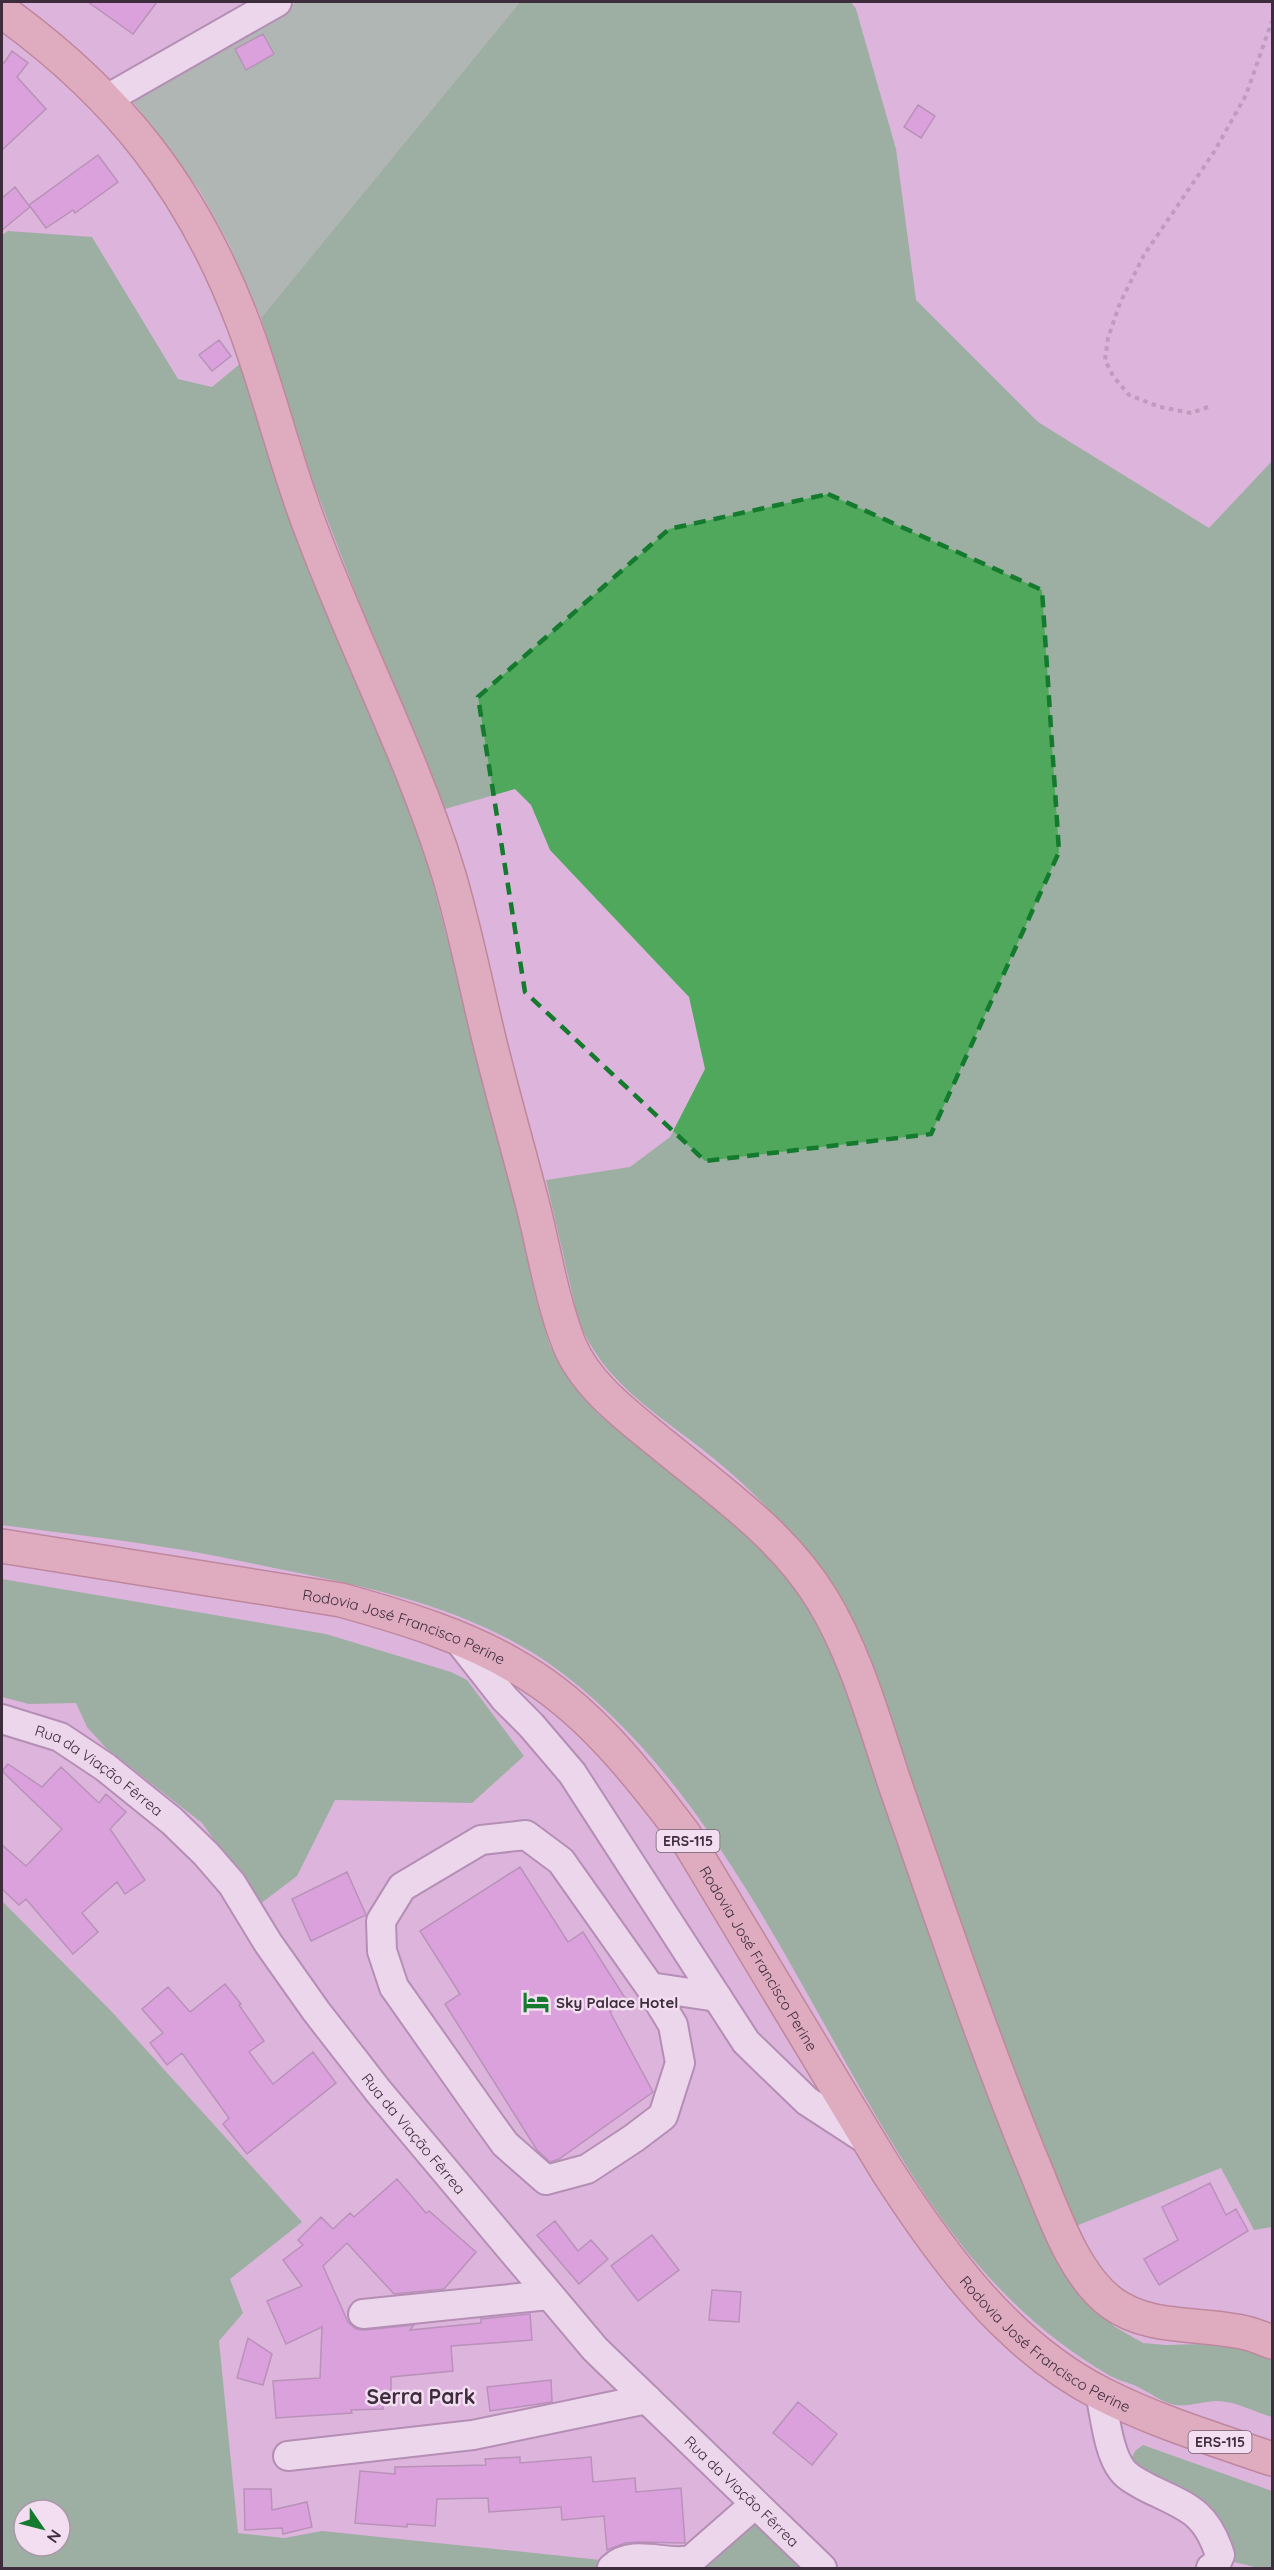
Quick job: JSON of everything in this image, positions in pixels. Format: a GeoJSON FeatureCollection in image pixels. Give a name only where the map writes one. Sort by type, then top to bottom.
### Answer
{"type":"FeatureCollection","features":[{"type":"Feature","properties":{"kind":"main road"},"geometry":{"type":"LineString","coordinates":[[2,11],[29,31],[106,99],[166,171],[198,222],[221,269],[245,327],[305,513],[449,874],[535,1214],[555,1307],[573,1355],[603,1394],[747,1513],[790,1556],[822,1598],[857,1676],[997,2076],[1055,2216],[1071,2250],[1093,2287],[1118,2308],[1150,2320],[1243,2332],[1272,2342]]}},
{"type":"Feature","properties":{"kind":"main road","name":"Rodovia José Francisco Perine"},"geometry":{"type":"LineString","coordinates":[[2,1545],[341,1600],[396,1615],[457,1638],[521,1669],[561,1699],[604,1738],[647,1785],[684,1834],[870,2142],[921,2222],[984,2302],[1022,2338],[1063,2371],[1100,2393],[1175,2427],[1226,2424],[1270,2452]]}},
{"type":"Feature","properties":{"kind":"street"},"geometry":{"type":"LineString","coordinates":[[106,99],[277,2]]}},
{"type":"Feature","properties":{"kind":"street"},"geometry":{"type":"LineString","coordinates":[[457,1638],[505,1700],[531,1725],[572,1773],[746,2042],[807,2101],[870,2142]]}},
{"type":"Feature","properties":{"kind":"street","name":"Rua da Viação Fêrrea"},"geometry":{"type":"LineString","coordinates":[[2,1719],[60,1737],[105,1767],[172,1821],[206,1854],[232,1884],[268,1942],[316,2011],[379,2092],[595,2349],[822,2568]]}},
{"type":"Feature","properties":{"kind":"street"},"geometry":{"type":"LineString","coordinates":[[650,1988],[673,2025],[680,2063],[663,2116],[587,2169],[546,2180],[505,2144],[394,1988],[382,1951],[381,1921],[402,1887],[432,1868],[482,1840],[526,1835],[561,1862],[650,1988],[717,1997]]}},
{"type":"Feature","properties":{"kind":"street"},"geometry":{"type":"LineString","coordinates":[[363,2314],[549,2295]]}},
{"type":"Feature","properties":{"kind":"street"},"geometry":{"type":"LineString","coordinates":[[1100,2393],[1115,2459],[1123,2471],[1136,2482],[1188,2507],[1206,2522],[1220,2555],[1215,2566],[1211,2568]]}},
{"type":"Feature","properties":{"kind":"street"},"geometry":{"type":"LineString","coordinates":[[288,2456],[473,2435],[647,2399]]}},
{"type":"Feature","properties":{"kind":"street"},"geometry":{"type":"LineString","coordinates":[[612,2568],[620,2562],[641,2558],[681,2562],[691,2560],[755,2504]]}},
{"type":"Feature","properties":{"kind":"path"},"geometry":{"type":"LineString","coordinates":[[1208,406],[1191,413],[1160,407],[1129,395],[1113,376],[1106,360],[1108,338],[1119,303],[1144,255],[1214,152],[1246,95],[1272,21]]}},
{"type":"Feature","properties":{"kind":"highlighted area"},"geometry":{"type":"Polygon","coordinates":[[[828,494],[1042,590],[1059,852],[931,1134],[705,1161],[525,992],[478,697],[669,529],[828,494]]]}},
{"type":"Feature","properties":{"kind":"green space"},"geometry":{"type":"Polygon","coordinates":[[[297,2],[520,2],[261,318],[228,242],[200,191],[131,99],[297,2]]]}},
{"type":"Feature","properties":{"kind":"green space"},"geometry":{"type":"Polygon","coordinates":[[[520,2],[851,2],[856,9],[896,149],[916,300],[1038,422],[1209,528],[1272,461],[1272,2227],[1254,2230],[1221,2168],[1071,2228],[817,1565],[750,1490],[622,1385],[590,1344],[578,1319],[546,1180],[630,1167],[670,1137],[705,1069],[689,997],[550,850],[531,805],[515,789],[445,809],[368,625],[313,482],[261,318],[520,2]]]}},
{"type":"Feature","properties":{"kind":"green space"},"geometry":{"type":"Polygon","coordinates":[[[8,231],[92,237],[178,379],[212,387],[241,363],[418,827],[509,1174],[536,1299],[550,1346],[567,1377],[598,1414],[726,1512],[760,1545],[809,1607],[846,1683],[1088,2303],[1115,2327],[1143,2343],[1166,2345],[1239,2343],[1272,2353],[1272,2417],[1224,2401],[1185,2405],[1170,2404],[1111,2376],[1066,2347],[1028,2316],[995,2284],[964,2248],[910,2172],[762,1915],[726,1857],[687,1802],[644,1750],[598,1703],[547,1662],[487,1628],[389,1594],[183,1550],[2,1525],[2,235],[8,231]]]}},
{"type":"Feature","properties":{"kind":"green space"},"geometry":{"type":"Polygon","coordinates":[[[2,1579],[326,1634],[451,1672],[467,1680],[524,1756],[472,1803],[335,1800],[297,1876],[260,1904],[202,1823],[106,1748],[87,1727],[76,1703],[29,1704],[2,1697],[2,1579]]]}},
{"type":"Feature","properties":{"kind":"green space"},"geometry":{"type":"Polygon","coordinates":[[[2,1901],[112,2012],[302,2222],[230,2279],[243,2313],[219,2341],[238,2533],[284,2538],[322,2531],[601,2560],[598,2568],[2,2568],[2,1901]]]}},
{"type":"Feature","properties":{"kind":"green space"},"geometry":{"type":"Polygon","coordinates":[[[1143,2445],[1272,2491],[1272,2568],[1259,2568],[1234,2562],[1227,2531],[1208,2505],[1191,2493],[1150,2478],[1137,2467],[1131,2459],[1135,2451],[1143,2445]]]}},
{"type":"Feature","properties":{"kind":"green space"},"geometry":{"type":"Polygon","coordinates":[[[751,2517],[805,2568],[680,2568],[751,2517]]]}},
{"type":"Feature","properties":{"kind":"building"},"geometry":{"type":"Polygon","coordinates":[[[88,2],[157,2],[133,34],[88,2]]]}},
{"type":"Feature","properties":{"kind":"building"},"geometry":{"type":"Polygon","coordinates":[[[263,34],[274,54],[246,70],[235,49],[263,34]]]}},
{"type":"Feature","properties":{"kind":"building"},"geometry":{"type":"Polygon","coordinates":[[[12,51],[28,63],[17,77],[46,109],[2,150],[2,61],[4,63],[12,51]]]}},
{"type":"Feature","properties":{"kind":"building"},"geometry":{"type":"Polygon","coordinates":[[[918,105],[935,116],[921,138],[904,127],[918,105]]]}},
{"type":"Feature","properties":{"kind":"building"},"geometry":{"type":"Polygon","coordinates":[[[98,155],[118,182],[75,213],[73,210],[46,228],[29,205],[98,155]]]}},
{"type":"Feature","properties":{"kind":"building"},"geometry":{"type":"Polygon","coordinates":[[[15,187],[30,207],[2,230],[2,198],[15,187]]]}},
{"type":"Feature","properties":{"kind":"building"},"geometry":{"type":"Polygon","coordinates":[[[219,340],[231,356],[212,371],[199,355],[219,340]]]}},
{"type":"Feature","properties":{"kind":"building"},"geometry":{"type":"Polygon","coordinates":[[[8,1764],[42,1787],[61,1767],[99,1803],[106,1794],[126,1812],[110,1829],[145,1880],[125,1894],[117,1882],[82,1913],[98,1932],[73,1954],[26,1899],[19,1905],[2,1889],[2,1845],[26,1866],[62,1829],[2,1771],[8,1764]]]}},
{"type":"Feature","properties":{"kind":"building"},"geometry":{"type":"Polygon","coordinates":[[[520,1867],[568,1942],[583,1932],[627,2001],[610,2012],[653,2092],[559,2159],[550,2162],[537,2150],[445,2004],[460,1994],[420,1931],[520,1867]]]}},
{"type":"Feature","properties":{"kind":"building"},"geometry":{"type":"Polygon","coordinates":[[[347,1872],[366,1915],[311,1941],[292,1899],[347,1872]]]}},
{"type":"Feature","properties":{"kind":"building"},"geometry":{"type":"Polygon","coordinates":[[[225,1984],[241,2004],[239,2005],[264,2041],[249,2052],[273,2084],[313,2052],[336,2083],[247,2154],[223,2124],[229,2118],[182,2053],[167,2065],[150,2043],[163,2033],[142,2009],[168,1987],[190,2012],[225,1984]]]}},
{"type":"Feature","properties":{"kind":"building"},"geometry":{"type":"Polygon","coordinates":[[[397,2179],[426,2213],[429,2211],[476,2252],[444,2289],[394,2294],[347,2243],[323,2266],[348,2322],[356,2329],[364,2330],[414,2325],[410,2330],[481,2323],[481,2319],[530,2314],[532,2340],[451,2346],[453,2371],[391,2377],[391,2399],[383,2399],[383,2409],[276,2418],[273,2381],[320,2378],[322,2327],[286,2344],[267,2301],[302,2286],[283,2260],[303,2245],[298,2240],[321,2217],[333,2229],[350,2213],[354,2217],[397,2179]]]}},
{"type":"Feature","properties":{"kind":"building"},"geometry":{"type":"Polygon","coordinates":[[[1210,2183],[1226,2215],[1236,2209],[1248,2231],[1159,2285],[1144,2259],[1178,2240],[1162,2207],[1210,2183]]]}},
{"type":"Feature","properties":{"kind":"building"},"geometry":{"type":"Polygon","coordinates":[[[555,2221],[578,2251],[591,2240],[608,2259],[579,2284],[537,2235],[555,2221]]]}},
{"type":"Feature","properties":{"kind":"building"},"geometry":{"type":"Polygon","coordinates":[[[652,2235],[679,2270],[638,2301],[611,2266],[652,2235]]]}},
{"type":"Feature","properties":{"kind":"building"},"geometry":{"type":"Polygon","coordinates":[[[712,2290],[741,2292],[739,2322],[709,2320],[712,2290]]]}},
{"type":"Feature","properties":{"kind":"building"},"geometry":{"type":"Polygon","coordinates":[[[248,2338],[272,2354],[263,2385],[237,2378],[248,2338]]]}},
{"type":"Feature","properties":{"kind":"building"},"geometry":{"type":"Polygon","coordinates":[[[551,2380],[552,2402],[490,2411],[487,2387],[551,2380]]]}},
{"type":"Feature","properties":{"kind":"building"},"geometry":{"type":"Polygon","coordinates":[[[798,2402],[837,2434],[812,2465],[773,2433],[798,2402]]]}},
{"type":"Feature","properties":{"kind":"building"},"geometry":{"type":"Polygon","coordinates":[[[520,2457],[520,2463],[591,2457],[593,2482],[635,2478],[636,2492],[681,2488],[685,2543],[625,2543],[607,2550],[604,2516],[562,2520],[561,2507],[489,2512],[488,2498],[437,2499],[435,2526],[407,2524],[407,2527],[355,2523],[360,2471],[395,2474],[395,2467],[486,2465],[485,2459],[520,2457]]]}},
{"type":"Feature","properties":{"kind":"building"},"geometry":{"type":"Polygon","coordinates":[[[244,2489],[271,2489],[272,2510],[307,2502],[312,2527],[283,2534],[282,2528],[245,2530],[244,2489]]]}},
{"type":"Feature","properties":{"kind":"place","name":"Sky Palace Hotel"},"geometry":{"type":"Point","coordinates":[536,2002]}},
{"type":"Feature","properties":{"kind":"district","name":"Serra Park"},"geometry":{"type":"Point","coordinates":[421,2396]}}]}
